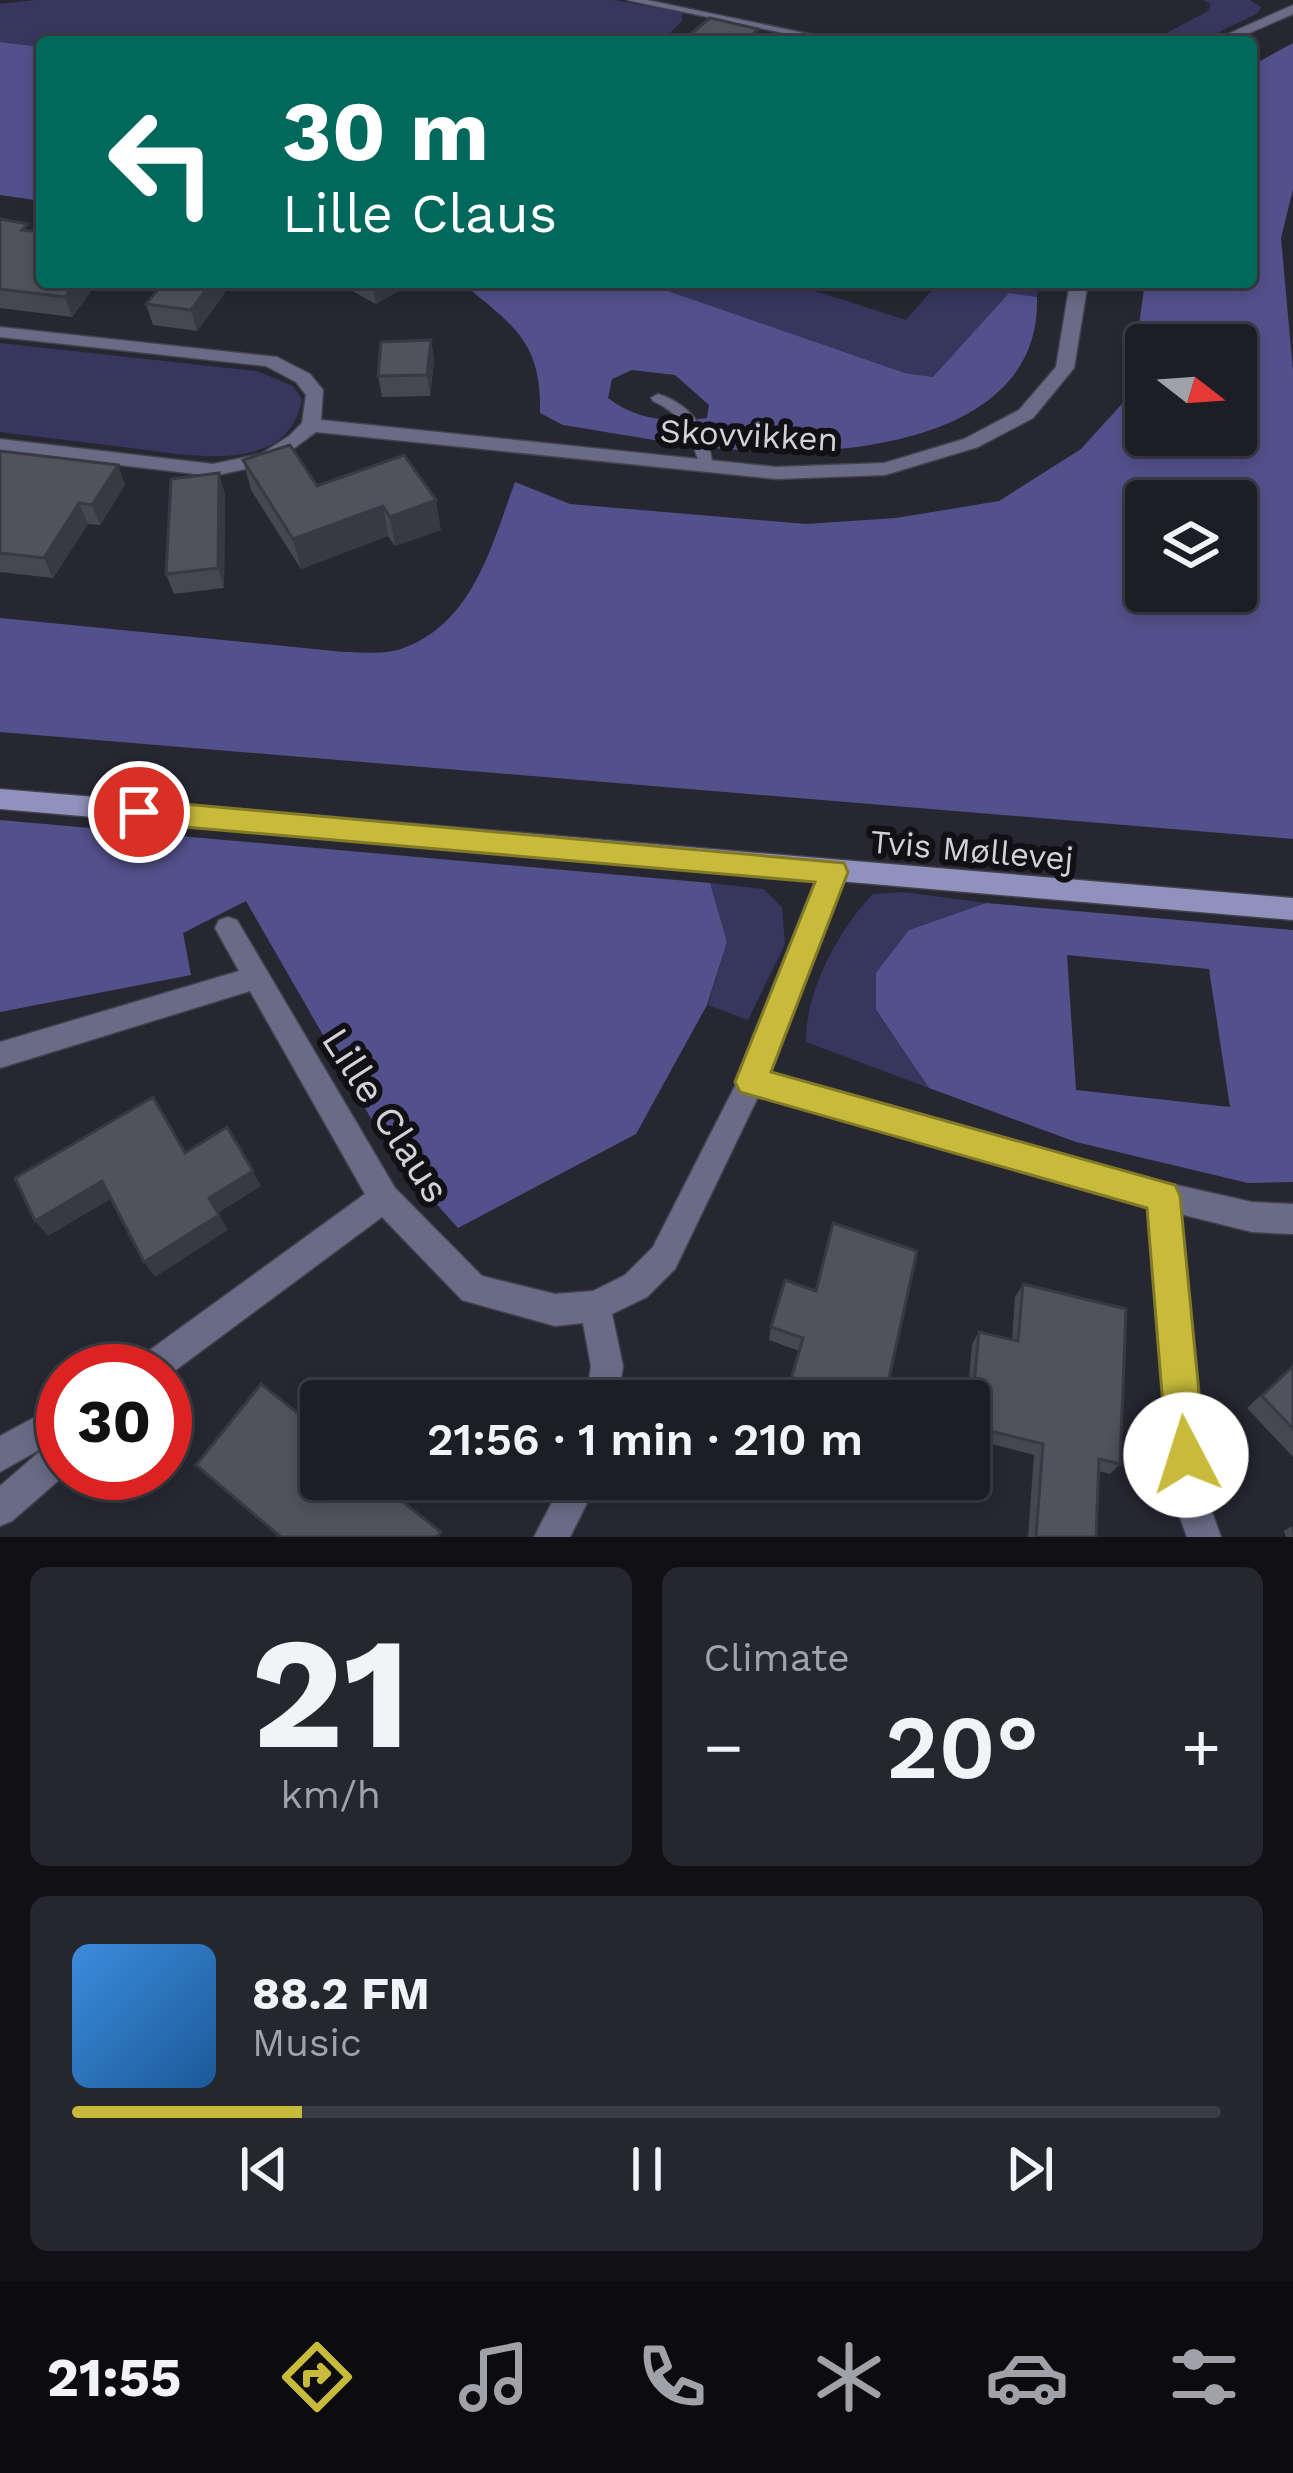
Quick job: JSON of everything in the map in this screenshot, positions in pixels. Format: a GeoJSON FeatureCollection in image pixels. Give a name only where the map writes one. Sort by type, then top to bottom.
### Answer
{"type":"FeatureCollection","features":[{"type":"Feature","properties":{"kind":"street"},"geometry":{"type":"LineString","coordinates":[[1264,0],[1291,9]]}},
{"type":"Feature","properties":{"kind":"street"},"geometry":{"type":"LineString","coordinates":[[1230,36],[1291,9]]}},
{"type":"Feature","properties":{"kind":"street","name":"Skovvikken"},"geometry":{"type":"LineString","coordinates":[[311,425],[776,473],[885,469],[970,443],[1026,414],[1065,368],[1078,288]]}},
{"type":"Feature","properties":{"kind":"street"},"geometry":{"type":"LineString","coordinates":[[0,332],[270,361],[303,378],[316,394],[311,425],[267,459],[213,470],[0,445]]}},
{"type":"Feature","properties":{"kind":"street","name":"Tvis Møllevej"},"geometry":{"type":"LineString","coordinates":[[0,799],[1293,909]]}},
{"type":"Feature","properties":{"kind":"street"},"geometry":{"type":"LineString","coordinates":[[605,1380],[607,1366],[595,1306],[636,1286],[664,1258],[752,1082],[833,872]]}},
{"type":"Feature","properties":{"kind":"street","name":"Lille Claus"},"geometry":{"type":"LineString","coordinates":[[228,928],[385,1198],[438,1259],[473,1289],[555,1310],[595,1306]]}},
{"type":"Feature","properties":{"kind":"street"},"geometry":{"type":"LineString","coordinates":[[0,1055],[255,978]]}},
{"type":"Feature","properties":{"kind":"street"},"geometry":{"type":"LineString","coordinates":[[752,1082],[1163,1196],[1252,1216],[1293,1219]]}},
{"type":"Feature","properties":{"kind":"street"},"geometry":{"type":"LineString","coordinates":[[1163,1196],[1190,1498],[1204,1537]]}},
{"type":"Feature","properties":{"kind":"street"},"geometry":{"type":"LineString","coordinates":[[184,1344],[385,1198]]}},
{"type":"Feature","properties":{"kind":"street"},"geometry":{"type":"LineString","coordinates":[[0,1455],[36,1434]]}},
{"type":"Feature","properties":{"kind":"street"},"geometry":{"type":"LineString","coordinates":[[0,1509],[36,1478]]}},
{"type":"Feature","properties":{"kind":"street"},"geometry":{"type":"LineString","coordinates":[[1182,1537],[1190,1498]]}},
{"type":"Feature","properties":{"kind":"street"},"geometry":{"type":"LineString","coordinates":[[551,1537],[571,1500]]}},
{"type":"Feature","properties":{"kind":"lane"},"geometry":{"type":"LineString","coordinates":[[632,0],[812,36]]}},
{"type":"Feature","properties":{"kind":"lane"},"geometry":{"type":"LineString","coordinates":[[658,398],[674,403],[694,423],[704,440],[706,466]]}},
{"type":"Feature","properties":{"kind":"shaded area"},"geometry":{"type":"Polygon","coordinates":[[[35,0],[614,0],[682,13],[682,21],[667,36],[36,36],[36,46],[0,42],[0,4],[35,0]]]}},
{"type":"Feature","properties":{"kind":"shaded area"},"geometry":{"type":"Polygon","coordinates":[[[1203,0],[1250,0],[1261,7],[1258,13],[1211,36],[1161,36],[1208,11],[1211,4],[1203,0]]]}},
{"type":"Feature","properties":{"kind":"shaded area"},"geometry":{"type":"Polygon","coordinates":[[[0,42],[36,46],[36,200],[0,195],[0,42]]]}},
{"type":"Feature","properties":{"kind":"shaded area"},"geometry":{"type":"Polygon","coordinates":[[[1293,43],[1293,189],[1281,238],[1293,371],[1293,839],[0,732],[0,618],[344,652],[394,651],[426,637],[462,602],[487,557],[515,482],[570,504],[806,524],[896,518],[999,501],[1081,449],[1125,400],[1125,456],[1257,456],[1257,324],[1139,324],[1144,288],[1257,288],[1257,63],[1293,43]]]}},
{"type":"Feature","properties":{"kind":"shaded area"},"geometry":{"type":"Polygon","coordinates":[[[468,288],[659,288],[905,373],[933,377],[1009,293],[1037,297],[1030,345],[1007,383],[973,411],[929,430],[830,450],[694,446],[563,425],[540,413],[536,368],[509,323],[468,288]],[[632,370],[612,379],[608,398],[631,412],[680,420],[707,418],[709,405],[675,375],[632,370]]]}},
{"type":"Feature","properties":{"kind":"shaded area"},"geometry":{"type":"Polygon","coordinates":[[[659,288],[810,288],[906,320],[934,288],[1039,288],[1037,297],[1009,293],[934,377],[905,373],[659,288]]]}},
{"type":"Feature","properties":{"kind":"shaded area"},"geometry":{"type":"Polygon","coordinates":[[[0,343],[257,371],[293,386],[302,399],[293,425],[276,442],[229,456],[0,432],[0,343]]]}},
{"type":"Feature","properties":{"kind":"shaded area"},"geometry":{"type":"Polygon","coordinates":[[[0,820],[710,883],[727,942],[707,1005],[636,1134],[458,1228],[392,1155],[246,901],[183,933],[191,975],[0,1012],[0,820]]]}},
{"type":"Feature","properties":{"kind":"shaded area"},"geometry":{"type":"Polygon","coordinates":[[[710,883],[763,889],[782,907],[785,944],[748,1020],[708,1005],[727,942],[710,883]]]}},
{"type":"Feature","properties":{"kind":"shaded area"},"geometry":{"type":"Polygon","coordinates":[[[903,892],[986,903],[909,930],[876,1011],[929,1088],[806,1042],[818,982],[848,925],[873,894],[903,892]]]}},
{"type":"Feature","properties":{"kind":"shaded area"},"geometry":{"type":"Polygon","coordinates":[[[986,903],[1293,930],[1293,1182],[1248,1183],[1076,1142],[929,1088],[876,1010],[876,973],[909,930],[986,903]],[[1067,955],[1076,1090],[1230,1107],[1209,969],[1067,955]]]}},
{"type":"Feature","properties":{"kind":"building"},"geometry":{"type":"Polygon","coordinates":[[[710,18],[758,29],[750,36],[688,36],[710,18]]]}},
{"type":"Feature","properties":{"kind":"building"},"geometry":{"type":"Polygon","coordinates":[[[0,219],[28,224],[22,230],[36,231],[36,288],[72,288],[65,297],[0,289],[0,219]]]}},
{"type":"Feature","properties":{"kind":"building"},"geometry":{"type":"Polygon","coordinates":[[[159,288],[208,288],[191,310],[146,304],[159,288]]]}},
{"type":"Feature","properties":{"kind":"building"},"geometry":{"type":"Polygon","coordinates":[[[431,340],[427,375],[378,376],[381,342],[431,340]]]}},
{"type":"Feature","properties":{"kind":"building"},"geometry":{"type":"Polygon","coordinates":[[[290,445],[317,486],[404,455],[436,500],[390,517],[383,506],[293,539],[243,460],[290,445]]]}},
{"type":"Feature","properties":{"kind":"building"},"geometry":{"type":"Polygon","coordinates":[[[0,451],[118,465],[92,505],[79,503],[44,558],[0,553],[0,451]]]}},
{"type":"Feature","properties":{"kind":"building"},"geometry":{"type":"Polygon","coordinates":[[[219,473],[218,568],[166,574],[171,479],[219,473]]]}},
{"type":"Feature","properties":{"kind":"building"},"geometry":{"type":"Polygon","coordinates":[[[153,1097],[185,1153],[227,1127],[253,1171],[209,1198],[219,1215],[144,1262],[102,1181],[35,1221],[15,1178],[153,1097]]]}},
{"type":"Feature","properties":{"kind":"building"},"geometry":{"type":"Polygon","coordinates":[[[833,1223],[917,1251],[889,1380],[791,1380],[803,1338],[771,1327],[785,1280],[816,1291],[833,1223]]]}},
{"type":"Feature","properties":{"kind":"building"},"geometry":{"type":"Polygon","coordinates":[[[1023,1284],[1126,1309],[1120,1464],[1099,1459],[1096,1537],[1036,1537],[1043,1444],[990,1431],[990,1380],[974,1380],[979,1332],[1018,1341],[1023,1284]]]}},
{"type":"Feature","properties":{"kind":"building"},"geometry":{"type":"Polygon","coordinates":[[[1293,1366],[1293,1429],[1262,1396],[1293,1366]]]}},
{"type":"Feature","properties":{"kind":"building"},"geometry":{"type":"Polygon","coordinates":[[[261,1384],[300,1415],[300,1500],[401,1500],[441,1532],[437,1537],[281,1537],[196,1465],[261,1384]]]}},
{"type":"Feature","properties":{"kind":"route"},"geometry":{"type":"LineString","coordinates":[[139,812],[833,872],[752,1082],[1163,1196],[1186,1455]]}}]}
